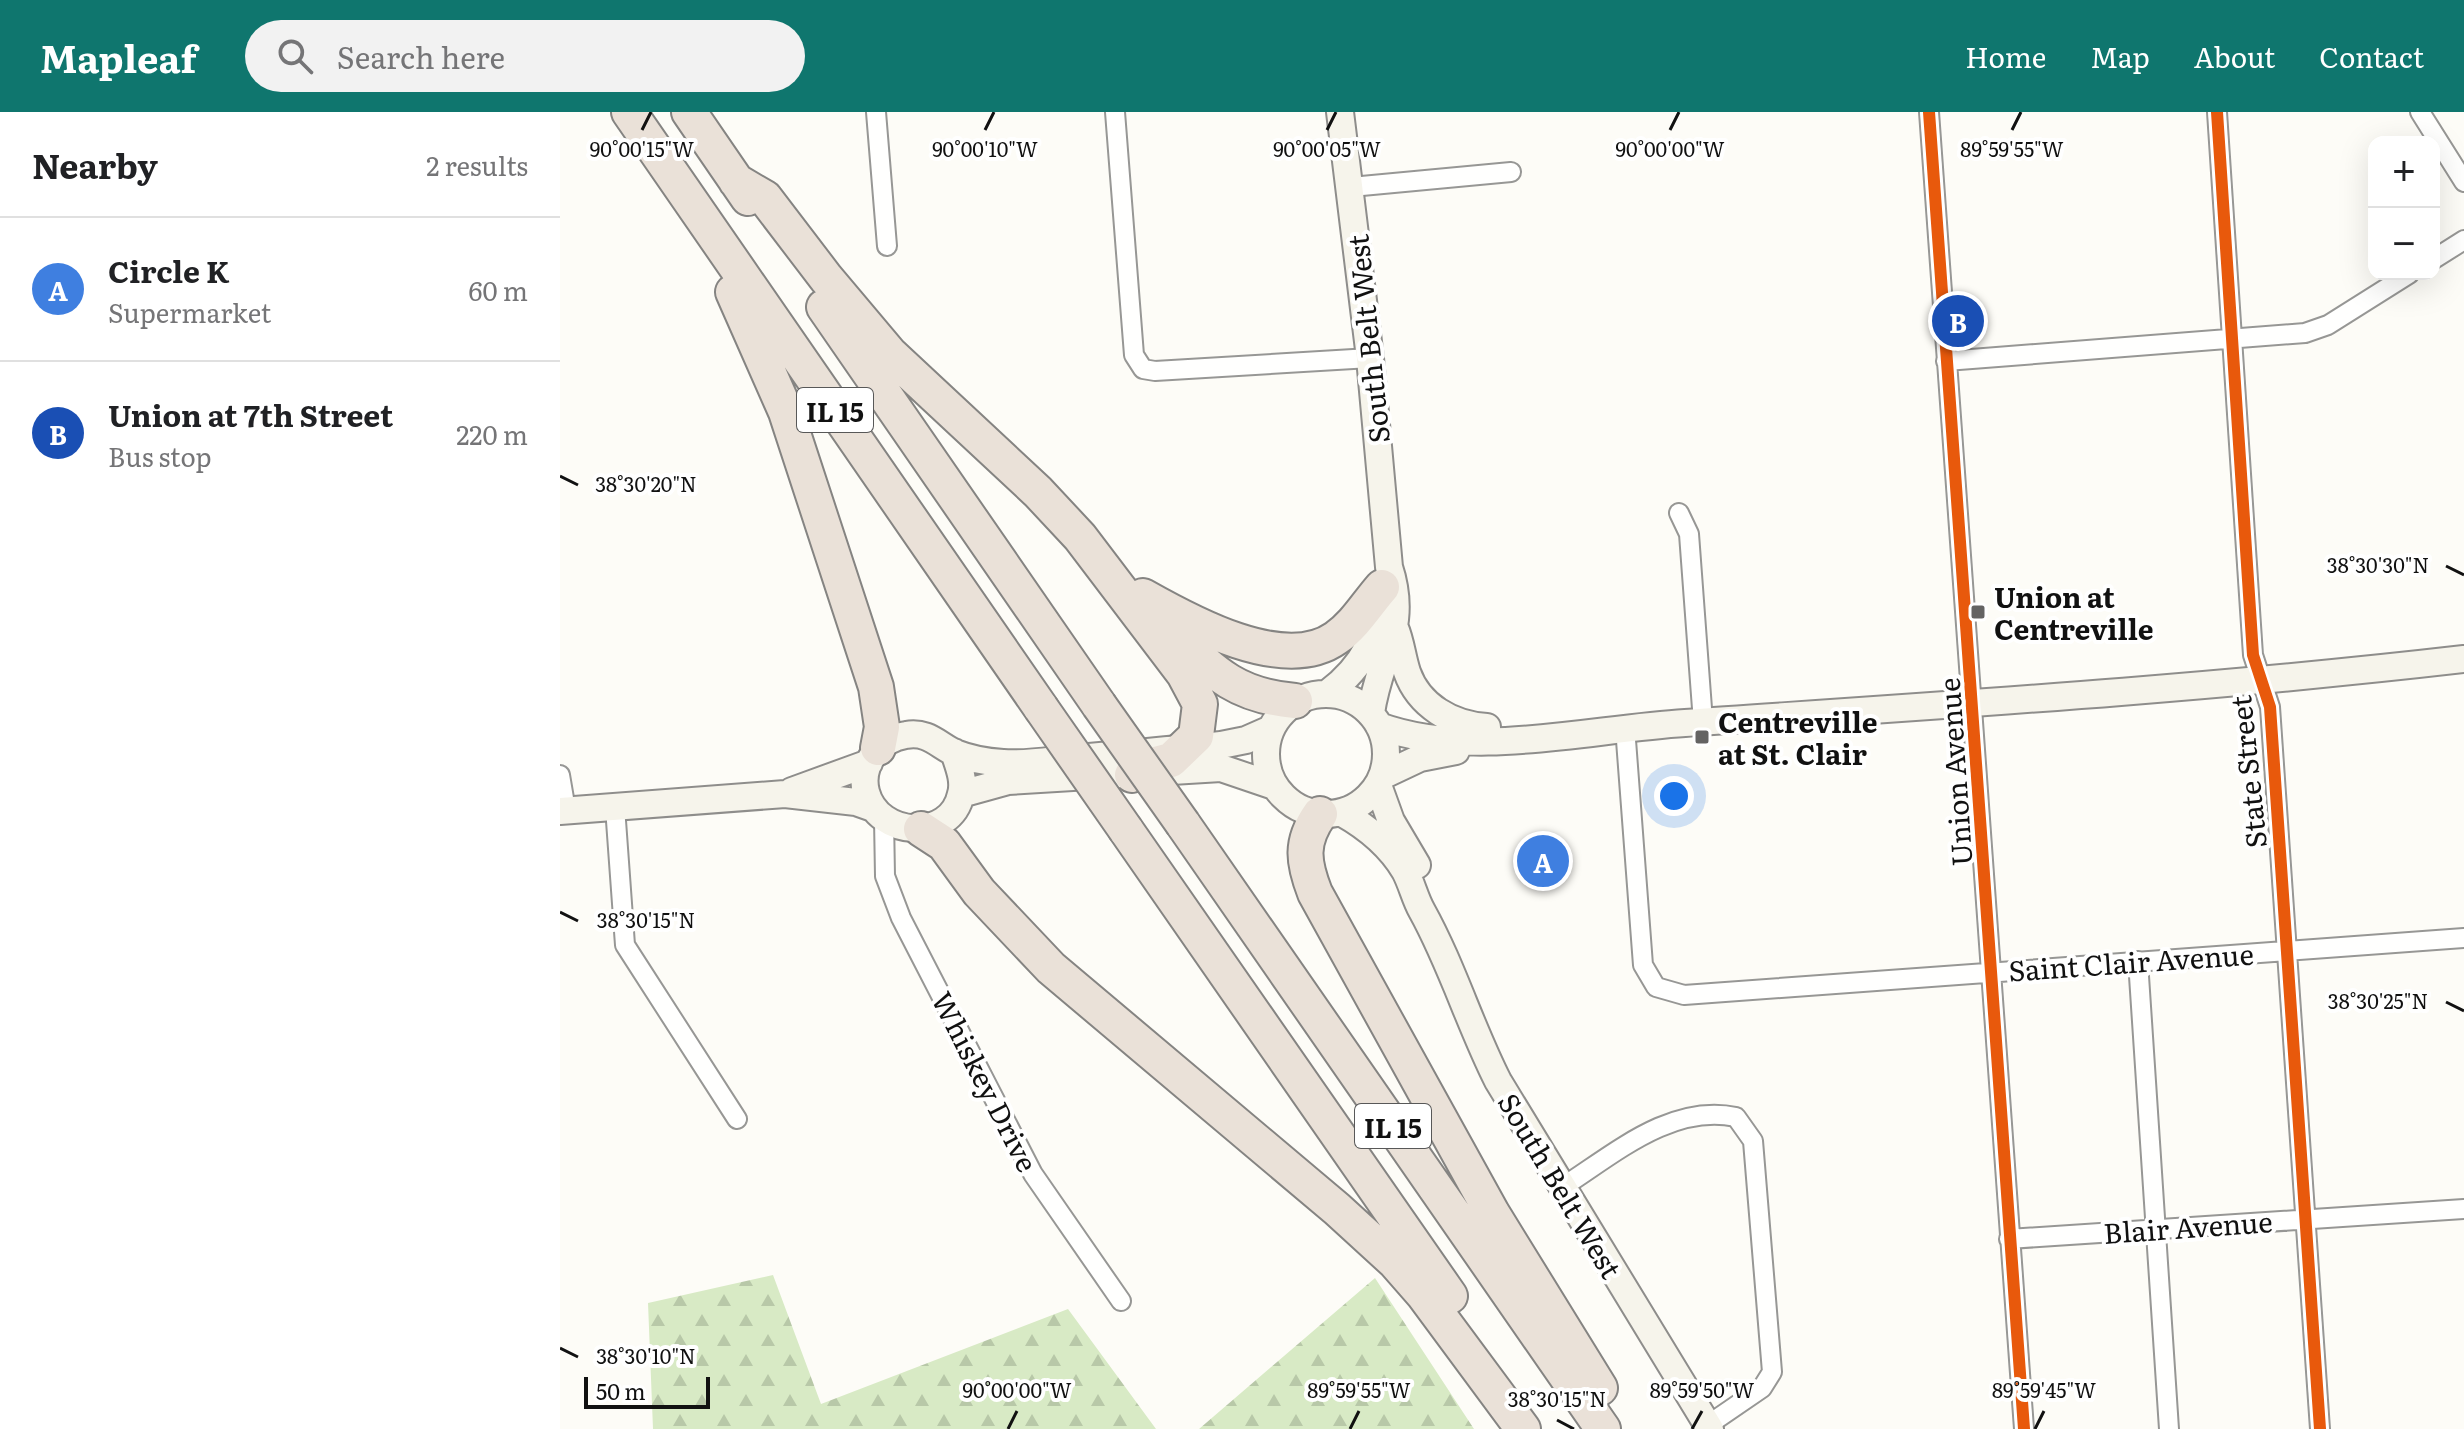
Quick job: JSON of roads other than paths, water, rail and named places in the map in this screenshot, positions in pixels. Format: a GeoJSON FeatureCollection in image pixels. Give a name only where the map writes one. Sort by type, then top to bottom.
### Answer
{"type":"FeatureCollection","features":[{"type":"Feature","properties":{"kind":"highway","name":"IL 15"},"geometry":{"type":"LineString","coordinates":[[629,112],[1542,1429]]}},
{"type":"Feature","properties":{"kind":"highway","name":"IL 15"},"geometry":{"type":"LineString","coordinates":[[689,112],[1603,1429]]}},
{"type":"Feature","properties":{"kind":"highway"},"geometry":{"type":"LineString","coordinates":[[736,181],[765,198],[826,278],[890,354],[1038,492],[1080,537],[1194,690],[1200,716],[1196,736],[1187,749],[1171,760],[1148,766],[1132,775]]}},
{"type":"Feature","properties":{"kind":"highway"},"geometry":{"type":"LineString","coordinates":[[717,238],[723,269],[786,412],[876,687],[882,727],[873,756]]}},
{"type":"Feature","properties":{"kind":"highway"},"geometry":{"type":"LineString","coordinates":[[1080,537],[1115,561],[1177,637],[1224,681],[1266,699],[1311,697]]}},
{"type":"Feature","properties":{"kind":"highway"},"geometry":{"type":"LineString","coordinates":[[1143,596],[1215,634],[1288,649],[1334,640],[1353,624],[1386,577]]}},
{"type":"Feature","properties":{"kind":"highway"},"geometry":{"type":"LineString","coordinates":[[1331,814],[1304,844],[1304,861],[1315,893],[1478,1188],[1626,1429]]}},
{"type":"Feature","properties":{"kind":"highway"},"geometry":{"type":"LineString","coordinates":[[896,821],[944,844],[979,892],[1051,968],[1337,1209],[1395,1262],[1423,1294],[1523,1429]]}},
{"type":"Feature","properties":{"kind":"main road","name":"South Belt West"},"geometry":{"type":"LineString","coordinates":[[1271,729],[1311,697],[1362,663],[1373,638],[1386,577],[1370,358],[1340,112]]}},
{"type":"Feature","properties":{"kind":"main road","name":"South Belt West"},"geometry":{"type":"LineString","coordinates":[[1386,577],[1395,587],[1395,628],[1375,720],[1387,752],[1381,780],[1391,821],[1427,885],[1434,906],[1434,929]]}},
{"type":"Feature","properties":{"kind":"main road"},"geometry":{"type":"LineString","coordinates":[[1395,628],[1408,674],[1434,708],[1457,722],[1487,727],[1516,740]]}},
{"type":"Feature","properties":{"kind":"main road"},"geometry":{"type":"LineString","coordinates":[[1311,697],[1351,699],[1375,720],[1418,738],[1469,743],[1625,727],[2262,682],[2464,659]]}},
{"type":"Feature","properties":{"kind":"main road"},"geometry":{"type":"LineString","coordinates":[[785,794],[873,756],[891,739],[924,735],[954,752],[1005,763],[1187,749],[1246,740],[1271,729]]}},
{"type":"Feature","properties":{"kind":"main road"},"geometry":{"type":"LineString","coordinates":[[1271,729],[1266,748],[1267,767],[1274,786]]}},
{"type":"Feature","properties":{"kind":"main road"},"geometry":{"type":"LineString","coordinates":[[1331,814],[1362,802],[1381,780],[1420,758],[1456,752],[1469,743]]}},
{"type":"Feature","properties":{"kind":"main road"},"geometry":{"type":"LineString","coordinates":[[563,810],[785,794],[856,802],[896,821],[945,818],[961,794],[961,773],[954,752]]}},
{"type":"Feature","properties":{"kind":"main road"},"geometry":{"type":"LineString","coordinates":[[873,756],[866,793],[896,821]]}},
{"type":"Feature","properties":{"kind":"main road","name":"South Belt West"},"geometry":{"type":"LineString","coordinates":[[961,794],[1008,781],[1221,768],[1274,786],[1293,804],[1331,814],[1374,834],[1392,854],[1434,929],[1472,1030],[1498,1081],[1709,1427]]}},
{"type":"Feature","properties":{"kind":"street"},"geometry":{"type":"LineString","coordinates":[[876,112],[887,246]]}},
{"type":"Feature","properties":{"kind":"street"},"geometry":{"type":"LineString","coordinates":[[1115,112],[1134,355],[1143,369],[1155,371],[1370,358]]}},
{"type":"Feature","properties":{"kind":"street","name":"Union Avenue"},"geometry":{"type":"LineString","coordinates":[[1929,112],[1992,971],[2014,1318],[2021,1353],[2024,1429]]}},
{"type":"Feature","properties":{"kind":"street","name":"State Street"},"geometry":{"type":"LineString","coordinates":[[2217,112],[2253,655],[2270,707],[2320,1429]]}},
{"type":"Feature","properties":{"kind":"street"},"geometry":{"type":"LineString","coordinates":[[2420,112],[2464,182]]}},
{"type":"Feature","properties":{"kind":"street"},"geometry":{"type":"LineString","coordinates":[[1351,187],[1511,172]]}},
{"type":"Feature","properties":{"kind":"street"},"geometry":{"type":"LineString","coordinates":[[2440,255],[2464,240]]}},
{"type":"Feature","properties":{"kind":"street"},"geometry":{"type":"LineString","coordinates":[[1946,361],[2231,341],[2317,331],[2399,280]]}},
{"type":"Feature","properties":{"kind":"street"},"geometry":{"type":"LineString","coordinates":[[1679,513],[1689,534],[1703,722]]}},
{"type":"Feature","properties":{"kind":"street","name":"Saint Clair Avenue"},"geometry":{"type":"LineString","coordinates":[[1625,727],[1643,965],[1656,987],[1684,995],[2464,938]]}},
{"type":"Feature","properties":{"kind":"street"},"geometry":{"type":"LineString","coordinates":[[560,775],[563,810]]}},
{"type":"Feature","properties":{"kind":"street"},"geometry":{"type":"LineString","coordinates":[[615,807],[625,945],[737,1119]]}},
{"type":"Feature","properties":{"kind":"street","name":"Whiskey Drive"},"geometry":{"type":"LineString","coordinates":[[896,821],[886,847],[885,876],[901,918],[1033,1174],[1121,1301]]}},
{"type":"Feature","properties":{"kind":"street"},"geometry":{"type":"LineString","coordinates":[[2138,961],[2169,1429]]}},
{"type":"Feature","properties":{"kind":"street"},"geometry":{"type":"LineString","coordinates":[[1561,1188],[1638,1138],[1680,1119],[1713,1112],[1736,1117],[1753,1141],[1772,1372],[1762,1388],[1709,1427]]}},
{"type":"Feature","properties":{"kind":"street","name":"Blair Avenue"},"geometry":{"type":"LineString","coordinates":[[2009,1239],[2464,1209]]}},
{"type":"Feature","properties":{"kind":"place","name":"Union at 7th Street"},"geometry":{"type":"Point","coordinates":[1958,321]}},
{"type":"Feature","properties":{"kind":"place","name":"Union at Centreville"},"geometry":{"type":"Point","coordinates":[1978,612]}},
{"type":"Feature","properties":{"kind":"place","name":"Centreville at St. Clair"},"geometry":{"type":"Point","coordinates":[1702,737]}},
{"type":"Feature","properties":{"kind":"place","name":"Circle K"},"geometry":{"type":"Point","coordinates":[1543,861]}}]}
